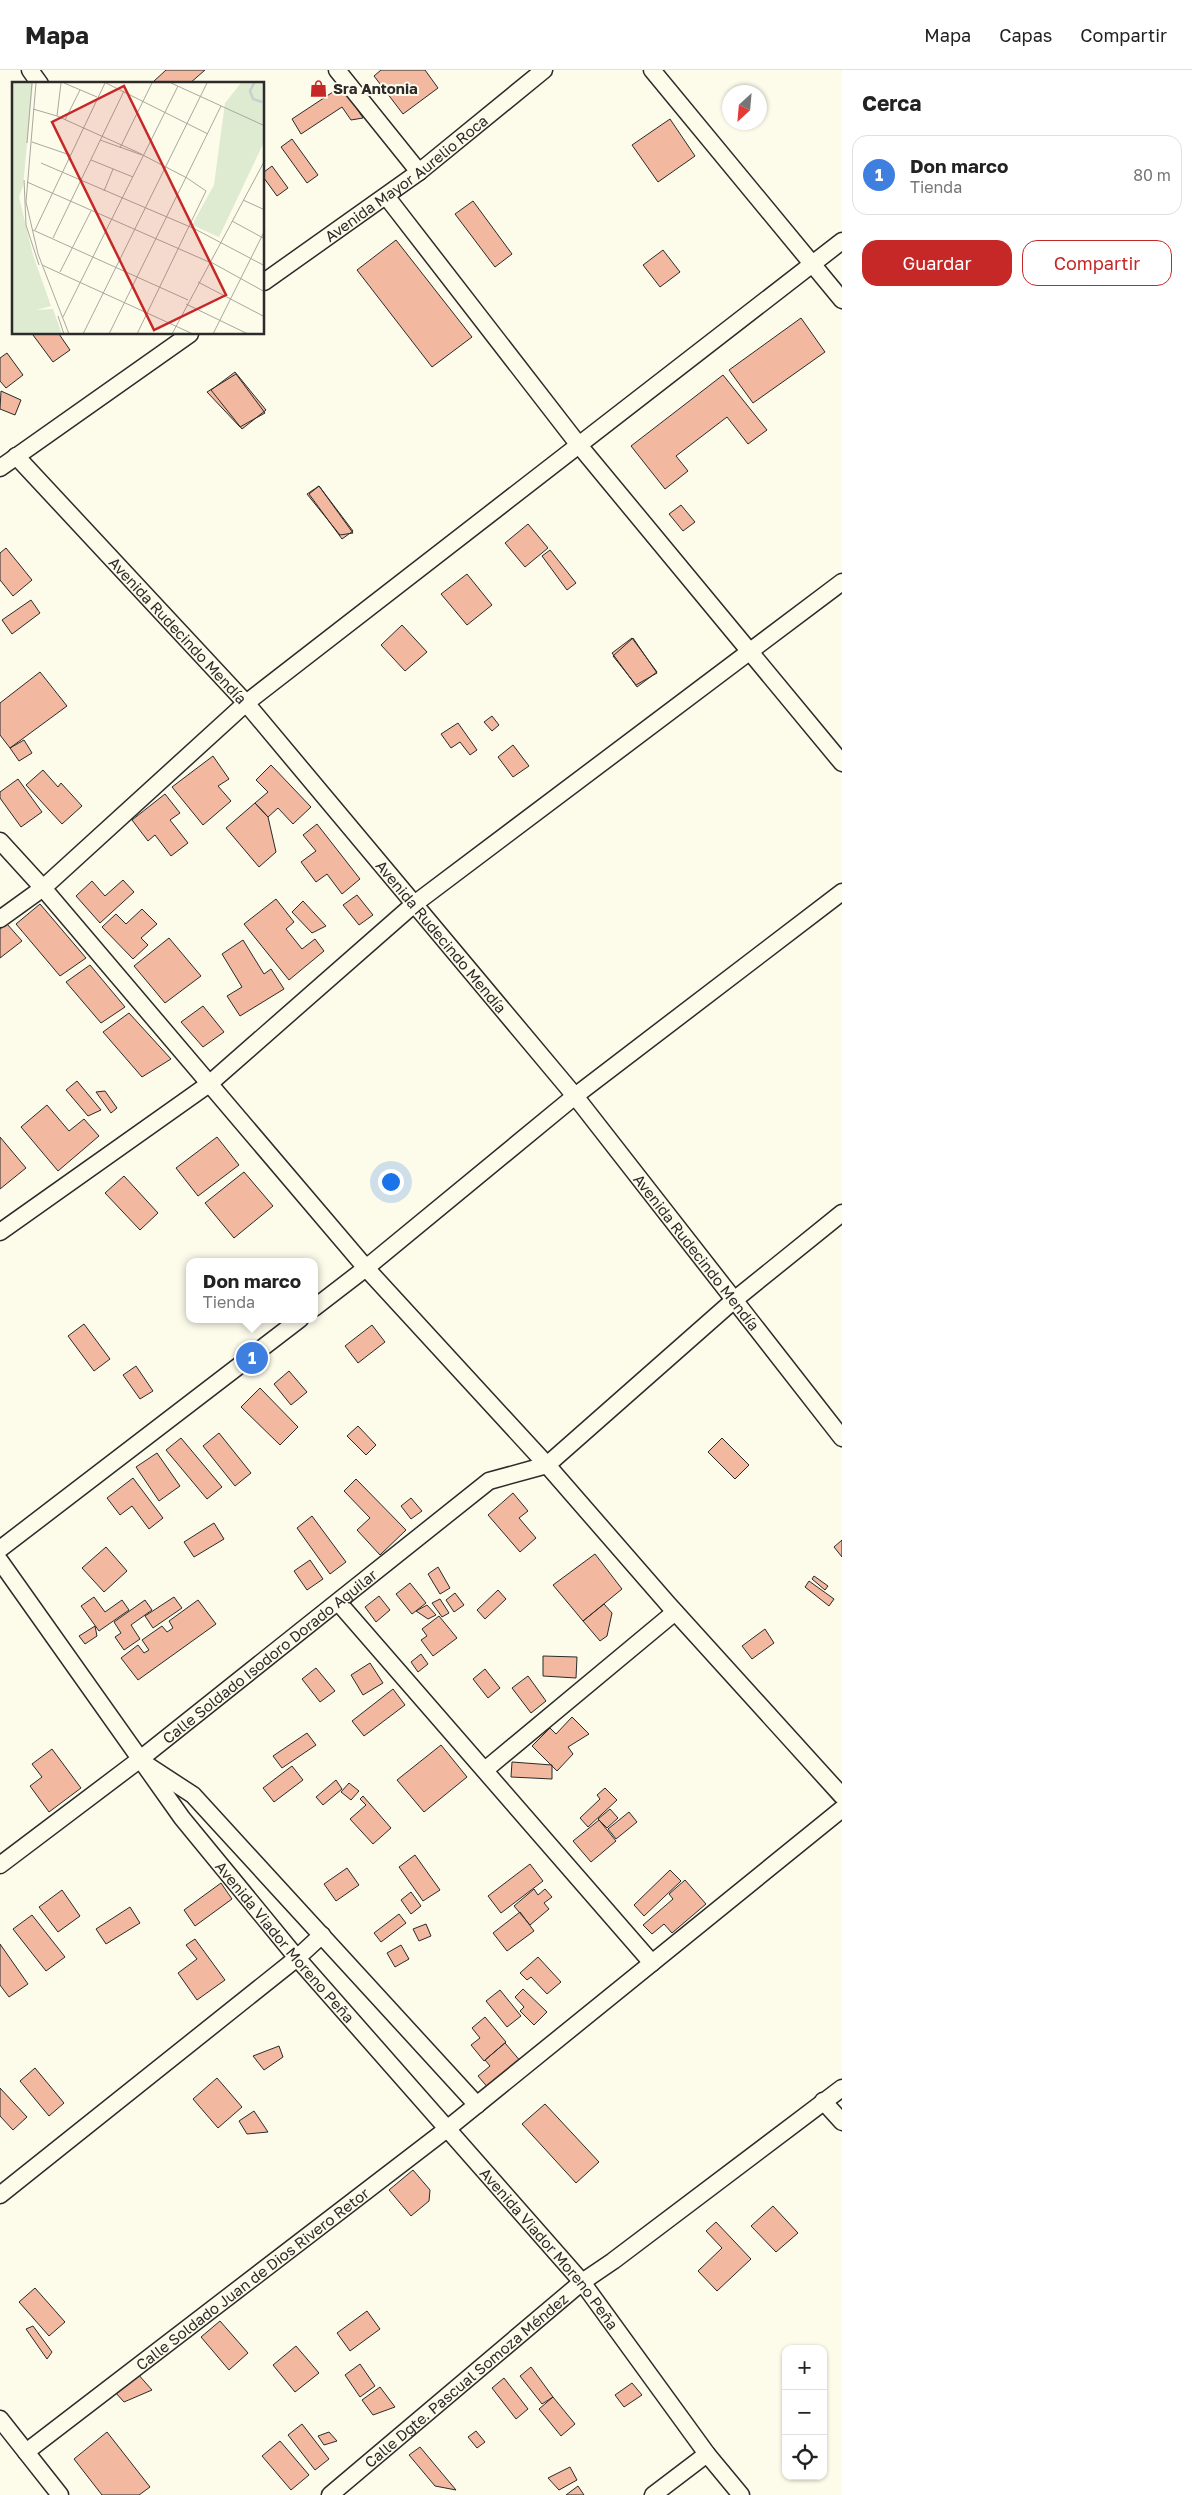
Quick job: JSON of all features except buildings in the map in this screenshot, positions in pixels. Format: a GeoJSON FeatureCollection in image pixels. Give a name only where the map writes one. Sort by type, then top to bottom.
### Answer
{"type":"FeatureCollection","features":[{"type":"Feature","properties":{"kind":"street"},"geometry":{"type":"LineString","coordinates":[[30,70],[39,82]]}},
{"type":"Feature","properties":{"kind":"street"},"geometry":{"type":"LineString","coordinates":[[337,70],[419,172]]}},
{"type":"Feature","properties":{"kind":"street","name":"Avenida Mayor Aurelio Roca"},"geometry":{"type":"LineString","coordinates":[[265,281],[419,172],[544,70]]}},
{"type":"Feature","properties":{"kind":"street"},"geometry":{"type":"LineString","coordinates":[[652,70],[842,300]]}},
{"type":"Feature","properties":{"kind":"street"},"geometry":{"type":"LineString","coordinates":[[386,196],[578,444],[842,763]]}},
{"type":"Feature","properties":{"kind":"street"},"geometry":{"type":"LineString","coordinates":[[0,919],[43,888],[246,703],[842,241]]}},
{"type":"Feature","properties":{"kind":"street"},"geometry":{"type":"LineString","coordinates":[[0,467],[189,335]]}},
{"type":"Feature","properties":{"kind":"street","name":"Avenida Rudecindo Mendía"},"geometry":{"type":"LineString","coordinates":[[16,456],[246,703],[413,905],[576,1096],[733,1301],[842,1438]]}},
{"type":"Feature","properties":{"kind":"street"},"geometry":{"type":"LineString","coordinates":[[0,1232],[209,1084],[413,905],[842,582]]}},
{"type":"Feature","properties":{"kind":"street"},"geometry":{"type":"LineString","coordinates":[[0,841],[43,888],[366,1268],[547,1464],[675,1612],[842,1796]]}},
{"type":"Feature","properties":{"kind":"street"},"geometry":{"type":"LineString","coordinates":[[318,1305],[366,1268],[576,1096],[842,892]]}},
{"type":"Feature","properties":{"kind":"street"},"geometry":{"type":"LineString","coordinates":[[547,1464],[733,1301],[842,1213]]}},
{"type":"Feature","properties":{"kind":"street"},"geometry":{"type":"LineString","coordinates":[[0,1549],[295,1323]]}},
{"type":"Feature","properties":{"kind":"street","name":"Calle Soldado Isodoro Dorado Aguilar"},"geometry":{"type":"LineString","coordinates":[[0,1864],[139,1760],[489,1481],[547,1464]]}},
{"type":"Feature","properties":{"kind":"street"},"geometry":{"type":"LineString","coordinates":[[0,1561],[139,1760]]}},
{"type":"Feature","properties":{"kind":"street"},"geometry":{"type":"LineString","coordinates":[[338,1602],[652,1963]]}},
{"type":"Feature","properties":{"kind":"street"},"geometry":{"type":"LineString","coordinates":[[485,1770],[675,1612]]}},
{"type":"Feature","properties":{"kind":"street","name":"Avenida Viador Moreno Peña"},"geometry":{"type":"LineString","coordinates":[[139,1760],[193,1795],[476,2105]]}},
{"type":"Feature","properties":{"kind":"street","name":"Avenida Viador Moreno Peña"},"geometry":{"type":"LineString","coordinates":[[139,1760],[182,1818],[297,1958],[582,2282],[707,2454],[741,2495]]}},
{"type":"Feature","properties":{"kind":"street","name":"Calle Soldado Juan de Dios Rivero Retor"},"geometry":{"type":"LineString","coordinates":[[26,2452],[448,2129],[842,1809]]}},
{"type":"Feature","properties":{"kind":"street"},"geometry":{"type":"LineString","coordinates":[[0,2195],[297,1958],[322,1935]]}},
{"type":"Feature","properties":{"kind":"street","name":"Calle Dgte. Pascual Somoza Méndez"},"geometry":{"type":"LineString","coordinates":[[330,2495],[582,2282],[614,2261],[842,2088]]}},
{"type":"Feature","properties":{"kind":"street"},"geometry":{"type":"LineString","coordinates":[[824,2101],[842,2122]]}},
{"type":"Feature","properties":{"kind":"street"},"geometry":{"type":"LineString","coordinates":[[0,2419],[60,2495]]}},
{"type":"Feature","properties":{"kind":"street"},"geometry":{"type":"LineString","coordinates":[[653,2495],[707,2454]]}},
{"type":"Feature","properties":{"kind":"place","name":"Sra Antonia"},"geometry":{"type":"Point","coordinates":[319,88]}},
{"type":"Feature","properties":{"kind":"place","name":"Don marco"},"geometry":{"type":"Point","coordinates":[252,1358]}}]}
